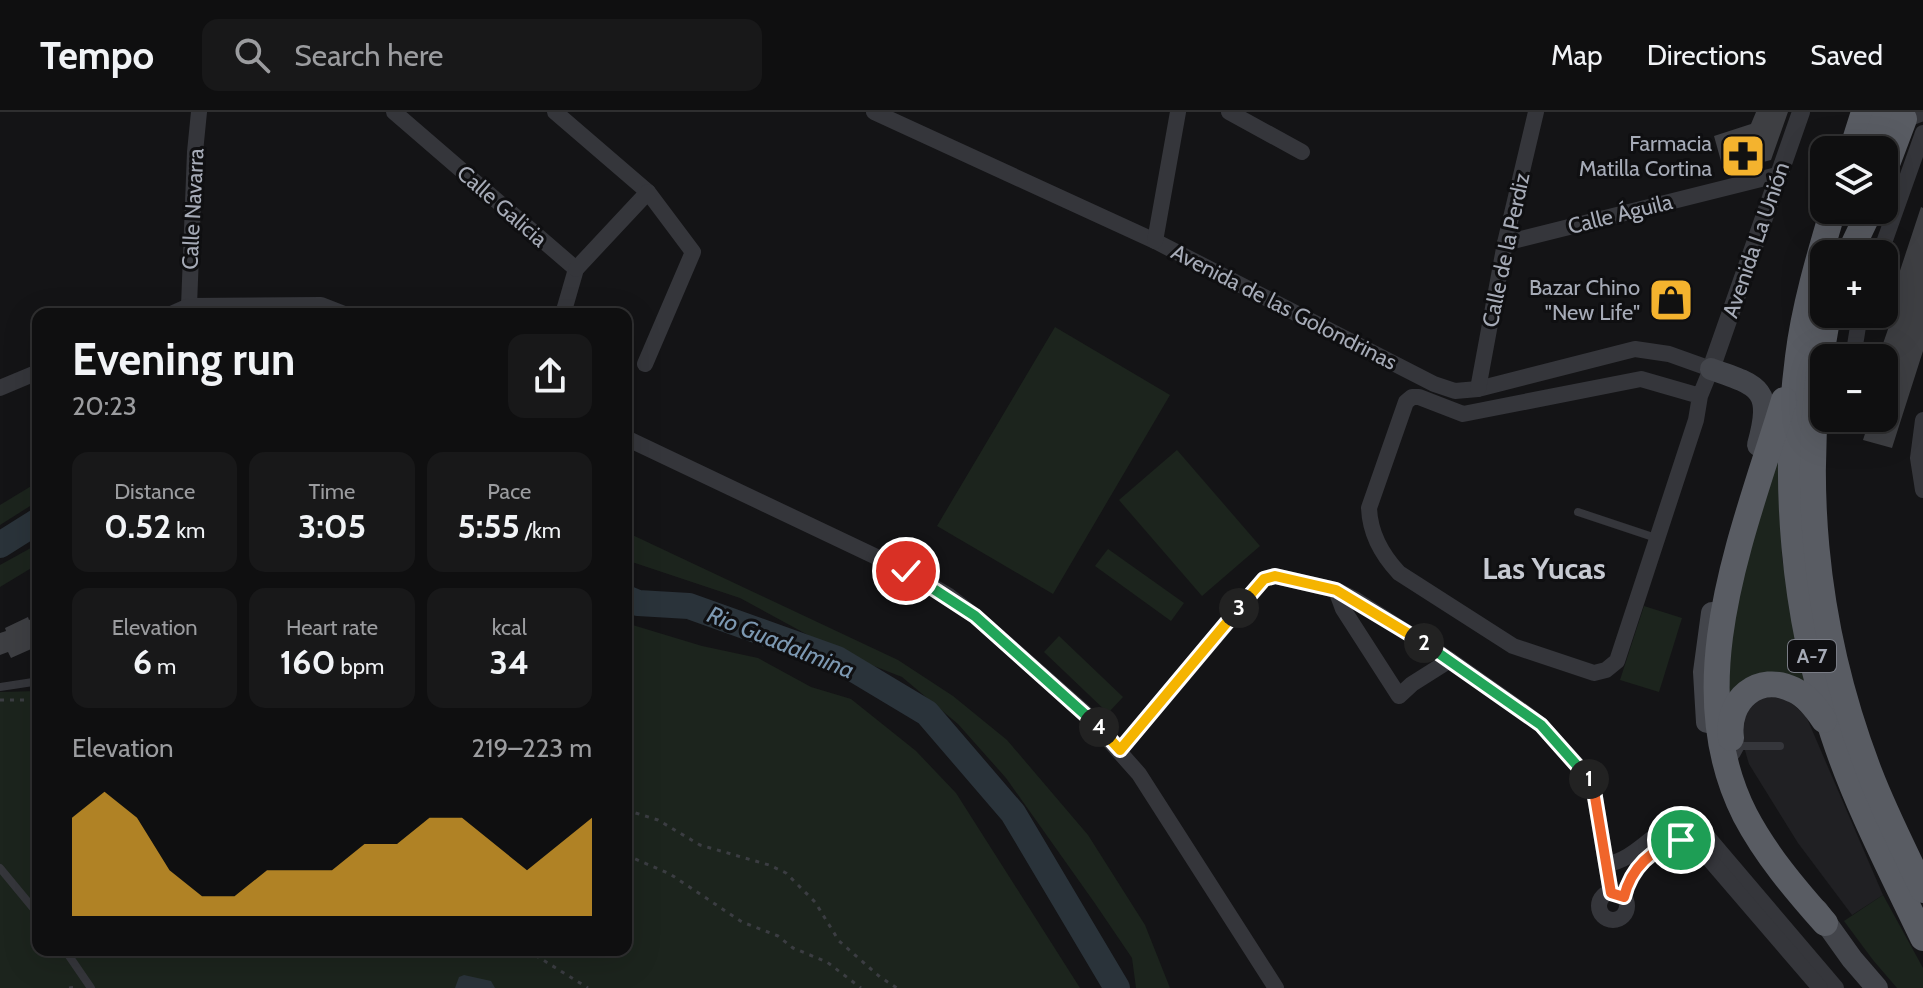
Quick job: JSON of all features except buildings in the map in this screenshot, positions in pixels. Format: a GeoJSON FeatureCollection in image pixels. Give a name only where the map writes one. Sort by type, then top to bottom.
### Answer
{"type":"FeatureCollection","features":[{"type":"Feature","properties":{"kind":"highway"},"geometry":{"type":"LineString","coordinates":[[1868,136],[1891,116]]}},
{"type":"Feature","properties":{"kind":"highway"},"geometry":{"type":"LineString","coordinates":[[1881,136],[1891,116]]}},
{"type":"Feature","properties":{"kind":"highway"},"geometry":{"type":"LineString","coordinates":[[1888,136],[1891,116]]}},
{"type":"Feature","properties":{"kind":"highway","name":"A-7"},"geometry":{"type":"LineString","coordinates":[[1829,224],[1798,354],[1793,425],[1792,535],[1811,654],[1833,734],[1863,809],[1923,938]]}},
{"type":"Feature","properties":{"kind":"highway","name":"A-7"},"geometry":{"type":"LineString","coordinates":[[1826,328],[1817,388],[1812,459],[1814,534],[1823,609],[1838,673],[1870,773],[1923,890]]}},
{"type":"Feature","properties":{"kind":"highway"},"geometry":{"type":"LineString","coordinates":[[1798,354],[1731,579],[1720,629],[1716,703],[1723,752],[1736,794],[1758,839],[1825,923]]}},
{"type":"Feature","properties":{"kind":"highway"},"geometry":{"type":"LineString","coordinates":[[1804,888],[1759,809],[1736,755],[1730,729],[1733,709],[1748,691],[1763,684],[1777,684],[1804,696],[1833,734]]}},
{"type":"Feature","properties":{"kind":"main road"},"geometry":{"type":"LineString","coordinates":[[1711,369],[1750,384],[1760,393],[1766,418],[1715,600],[1704,672],[1707,721],[1720,780],[1741,827],[1771,848],[1877,988]]}},
{"type":"Feature","properties":{"kind":"street","name":"Calle Navarra"},"geometry":{"type":"LineString","coordinates":[[189,306],[199,112]]}},
{"type":"Feature","properties":{"kind":"street","name":"Calle Galicia"},"geometry":{"type":"LineString","coordinates":[[394,112],[576,269]]}},
{"type":"Feature","properties":{"kind":"street"},"geometry":{"type":"LineString","coordinates":[[555,112],[648,192],[693,252],[645,364]]}},
{"type":"Feature","properties":{"kind":"street","name":"Avenida de las Golondrinas"},"geometry":{"type":"LineString","coordinates":[[874,112],[1155,241],[1434,384],[1455,391],[1478,389],[1635,349],[1669,354],[1711,369]]}},
{"type":"Feature","properties":{"kind":"street"},"geometry":{"type":"LineString","coordinates":[[1155,241],[1178,112]]}},
{"type":"Feature","properties":{"kind":"street"},"geometry":{"type":"LineString","coordinates":[[1229,112],[1302,152]]}},
{"type":"Feature","properties":{"kind":"street","name":"Calle de la Perdiz"},"geometry":{"type":"LineString","coordinates":[[1478,389],[1505,243],[1536,112]]}},
{"type":"Feature","properties":{"kind":"street","name":"Avenida La Unión"},"geometry":{"type":"LineString","coordinates":[[1711,369],[1801,112]]}},
{"type":"Feature","properties":{"kind":"street"},"geometry":{"type":"LineString","coordinates":[[1881,240],[1891,116]]}},
{"type":"Feature","properties":{"kind":"street","name":"Calle Águila"},"geometry":{"type":"LineString","coordinates":[[1505,243],[1781,174]]}},
{"type":"Feature","properties":{"kind":"street"},"geometry":{"type":"LineString","coordinates":[[565,308],[576,269],[648,192]]}},
{"type":"Feature","properties":{"kind":"street"},"geometry":{"type":"LineString","coordinates":[[184,308],[321,305],[329,308]]}},
{"type":"Feature","properties":{"kind":"street"},"geometry":{"type":"LineString","coordinates":[[1700,396],[1659,382],[1626,380],[1463,414],[1412,397],[1406,402],[1369,508],[1370,522],[1385,558],[1399,573],[1513,646],[1594,673],[1606,670],[1617,661],[1711,369]]}},
{"type":"Feature","properties":{"kind":"street"},"geometry":{"type":"LineString","coordinates":[[0,388],[32,375]]}},
{"type":"Feature","properties":{"kind":"street"},"geometry":{"type":"LineString","coordinates":[[1923,420],[1918,458],[1923,490]]}},
{"type":"Feature","properties":{"kind":"street"},"geometry":{"type":"LineString","coordinates":[[632,441],[906,571],[949,596],[975,616],[1084,712],[1120,750],[1148,787],[1276,988]]}},
{"type":"Feature","properties":{"kind":"street"},"geometry":{"type":"LineString","coordinates":[[1120,750],[1264,579],[1275,576],[1336,590],[1450,660],[1541,725],[1593,785],[1607,864],[1618,895],[1648,856],[1670,843],[1690,841],[1698,846],[1820,988]]}},
{"type":"Feature","properties":{"kind":"street"},"geometry":{"type":"LineString","coordinates":[[1336,590],[1343,609],[1399,696],[1450,660]]}},
{"type":"Feature","properties":{"kind":"street"},"geometry":{"type":"LineString","coordinates":[[1607,864],[1627,858],[1663,830],[1678,826],[1692,827],[1705,834],[1836,988]]}},
{"type":"Feature","properties":{"kind":"lane"},"geometry":{"type":"LineString","coordinates":[[1578,512],[1656,538]]}},
{"type":"Feature","properties":{"kind":"lane"},"geometry":{"type":"LineString","coordinates":[[0,687],[32,682]]}},
{"type":"Feature","properties":{"kind":"lane"},"geometry":{"type":"LineString","coordinates":[[1736,755],[1741,746],[1780,746]]}},
{"type":"Feature","properties":{"kind":"lane"},"geometry":{"type":"LineString","coordinates":[[0,868],[32,907]]}},
{"type":"Feature","properties":{"kind":"lane"},"geometry":{"type":"LineString","coordinates":[[69,956],[91,988]]}},
{"type":"Feature","properties":{"kind":"path"},"geometry":{"type":"LineString","coordinates":[[0,700],[32,700]]}},
{"type":"Feature","properties":{"kind":"path"},"geometry":{"type":"LineString","coordinates":[[632,812],[658,820],[700,845],[786,873],[815,902],[839,941],[897,988]]}},
{"type":"Feature","properties":{"kind":"path"},"geometry":{"type":"LineString","coordinates":[[632,858],[670,874],[742,922],[778,936],[793,948],[827,962],[861,988]]}},
{"type":"Feature","properties":{"kind":"path"},"geometry":{"type":"LineString","coordinates":[[537,956],[588,988]]}},
{"type":"Feature","properties":{"kind":"shaded area"},"geometry":{"type":"Polygon","coordinates":[[[1055,327],[1170,395],[1053,594],[937,526],[1055,327]]]}},
{"type":"Feature","properties":{"kind":"shaded area"},"geometry":{"type":"Polygon","coordinates":[[[1778,449],[1782,558],[1805,685],[1727,699],[1730,607],[1778,449]]]}},
{"type":"Feature","properties":{"kind":"shaded area"},"geometry":{"type":"Polygon","coordinates":[[[1177,450],[1260,546],[1202,596],[1119,500],[1177,450]]]}},
{"type":"Feature","properties":{"kind":"shaded area"},"geometry":{"type":"Polygon","coordinates":[[[32,486],[32,505],[0,525],[0,505],[32,486]]]}},
{"type":"Feature","properties":{"kind":"shaded area"},"geometry":{"type":"Polygon","coordinates":[[[632,535],[898,660],[953,696],[1007,740],[1088,835],[1145,925],[1170,988],[1136,988],[1132,958],[1006,778],[958,724],[902,677],[841,653],[740,598],[632,562],[632,535]]]}},
{"type":"Feature","properties":{"kind":"shaded area"},"geometry":{"type":"Polygon","coordinates":[[[32,547],[32,568],[0,587],[0,565],[32,547]]]}},
{"type":"Feature","properties":{"kind":"shaded area"},"geometry":{"type":"Polygon","coordinates":[[[1108,549],[1184,603],[1171,621],[1095,566],[1108,549]]]}},
{"type":"Feature","properties":{"kind":"shaded area"},"geometry":{"type":"Polygon","coordinates":[[[1644,606],[1682,618],[1659,692],[1620,680],[1644,606]]]}},
{"type":"Feature","properties":{"kind":"shaded area"},"geometry":{"type":"Polygon","coordinates":[[[632,625],[702,646],[758,658],[811,687],[851,699],[916,751],[956,793],[1080,988],[0,988],[0,692],[32,691],[32,956],[632,956],[632,625]]]}},
{"type":"Feature","properties":{"kind":"shaded area"},"geometry":{"type":"Polygon","coordinates":[[[1059,636],[1123,697],[1108,713],[1044,652],[1059,636]]]}},
{"type":"Feature","properties":{"kind":"shaded area"},"geometry":{"type":"Polygon","coordinates":[[[1765,696],[1788,700],[1806,716],[1883,895],[1852,915],[1798,843],[1749,764],[1739,730],[1747,706],[1765,696]]]}},
{"type":"Feature","properties":{"kind":"shaded area"},"geometry":{"type":"Polygon","coordinates":[[[1883,895],[1923,968],[1923,988],[1897,988],[1844,921],[1883,895]]]}},
{"type":"Feature","properties":{"kind":"shaded area"},"geometry":{"type":"Polygon","coordinates":[[[464,975],[491,981],[495,988],[455,988],[459,977],[464,975]]]}},
{"type":"Feature","properties":{"kind":"waterway","name":"Rio Guadalmina"},"geometry":{"type":"LineString","coordinates":[[0,545],[32,525]]}},
{"type":"Feature","properties":{"kind":"waterway","name":"Rio Guadalmina"},"geometry":{"type":"LineString","coordinates":[[632,600],[689,606],[837,659],[927,713],[1013,813],[1117,988]]}},
{"type":"Feature","properties":{"kind":"place","name":"Farmacia Matilla Cortina"},"geometry":{"type":"Point","coordinates":[1743,156]}},
{"type":"Feature","properties":{"kind":"place","name":"Bazar Chino \"New Life\""},"geometry":{"type":"Point","coordinates":[1671,300]}},
{"type":"Feature","properties":{"kind":"district","name":"Las Yucas"},"geometry":{"type":"Point","coordinates":[1544,568]}},
{"type":"Feature","properties":{"kind":"route"},"geometry":{"type":"LineString","coordinates":[[906,571],[949,596],[975,616],[1084,712],[1120,750],[1264,579],[1275,576],[1336,590],[1450,660],[1541,725],[1593,785],[1611,893],[1624,897],[1629,882],[1648,856],[1661,847],[1681,840]]}}]}
